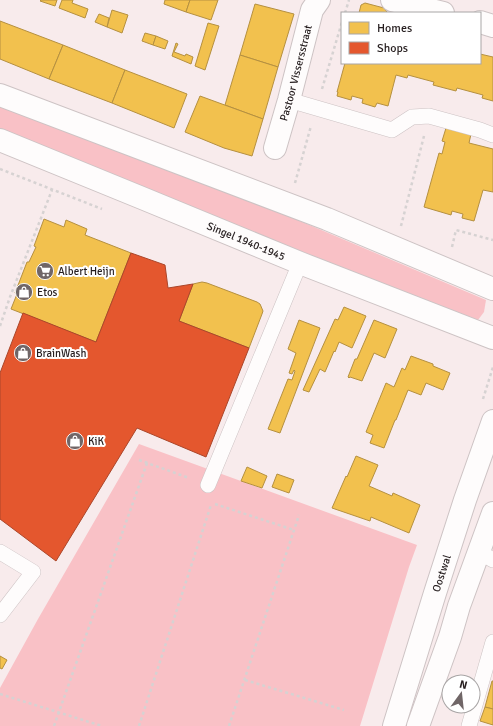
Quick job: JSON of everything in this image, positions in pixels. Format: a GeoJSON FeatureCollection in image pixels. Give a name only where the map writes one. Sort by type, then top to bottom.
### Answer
{"type":"FeatureCollection","features":[{"type":"Feature","properties":{"kind":"main road","name":"Pastoor Vissersstraat"},"geometry":{"type":"LineString","coordinates":[[275,148],[312,10],[319,0]]}},
{"type":"Feature","properties":{"kind":"main road"},"geometry":{"type":"LineString","coordinates":[[392,0],[439,12]]}},
{"type":"Feature","properties":{"kind":"main road"},"geometry":{"type":"LineString","coordinates":[[481,22],[493,26]]}},
{"type":"Feature","properties":{"kind":"main road"},"geometry":{"type":"LineString","coordinates":[[0,95],[327,220],[493,289]]}},
{"type":"Feature","properties":{"kind":"main road","name":"Singel 1940-1945"},"geometry":{"type":"LineString","coordinates":[[0,140],[300,263],[493,338]]}},
{"type":"Feature","properties":{"kind":"main road","name":"Oostwal"},"geometry":{"type":"LineString","coordinates":[[394,726],[435,593],[493,421]]}},
{"type":"Feature","properties":{"kind":"main road"},"geometry":{"type":"LineString","coordinates":[[418,726],[450,637],[459,606],[486,556],[493,512]]}},
{"type":"Feature","properties":{"kind":"lane"},"geometry":{"type":"LineString","coordinates":[[289,100],[392,130],[412,117],[428,116],[493,135]]}},
{"type":"Feature","properties":{"kind":"lane"},"geometry":{"type":"LineString","coordinates":[[208,485],[300,263]]}},
{"type":"Feature","properties":{"kind":"lane"},"geometry":{"type":"LineString","coordinates":[[0,552],[33,572],[0,615]]}},
{"type":"Feature","properties":{"kind":"lane"},"geometry":{"type":"LineString","coordinates":[[469,726],[493,642]]}},
{"type":"Feature","properties":{"kind":"path"},"geometry":{"type":"LineString","coordinates":[[345,12],[348,0]]}},
{"type":"Feature","properties":{"kind":"path"},"geometry":{"type":"LineString","coordinates":[[395,248],[428,116]]}},
{"type":"Feature","properties":{"kind":"path"},"geometry":{"type":"LineString","coordinates":[[0,326],[52,190]]}},
{"type":"Feature","properties":{"kind":"path"},"geometry":{"type":"LineString","coordinates":[[447,270],[456,230],[493,240]]}},
{"type":"Feature","properties":{"kind":"path"},"geometry":{"type":"LineString","coordinates":[[139,460],[208,485]]}},
{"type":"Feature","properties":{"kind":"path"},"geometry":{"type":"LineString","coordinates":[[54,726],[147,463]]}},
{"type":"Feature","properties":{"kind":"path"},"geometry":{"type":"LineString","coordinates":[[139,726],[211,503],[294,530]]}},
{"type":"Feature","properties":{"kind":"path"},"geometry":{"type":"LineString","coordinates":[[230,726],[299,515]]}},
{"type":"Feature","properties":{"kind":"path"},"geometry":{"type":"LineString","coordinates":[[245,680],[344,710]]}},
{"type":"Feature","properties":{"kind":"path"},"geometry":{"type":"LineString","coordinates":[[0,694],[102,726]]}},
{"type":"Feature","properties":{"kind":"shaded area"},"geometry":{"type":"Polygon","coordinates":[[[0,103],[246,198],[486,300],[484,312],[478,320],[0,134],[0,103]]]}},
{"type":"Feature","properties":{"kind":"shaded area"},"geometry":{"type":"Polygon","coordinates":[[[139,444],[417,545],[360,726],[0,726],[0,688],[139,444]]]}},
{"type":"Feature","properties":{"kind":"building: Homes"},"geometry":{"type":"Polygon","coordinates":[[[57,0],[55,6],[40,1],[57,0]]]}},
{"type":"Feature","properties":{"kind":"building: Homes"},"geometry":{"type":"Polygon","coordinates":[[[62,0],[73,0],[72,3],[88,9],[85,18],[59,8],[62,0]]]}},
{"type":"Feature","properties":{"kind":"building: Homes"},"geometry":{"type":"Polygon","coordinates":[[[165,0],[190,0],[186,12],[164,4],[165,0]]]}},
{"type":"Feature","properties":{"kind":"building: Homes"},"geometry":{"type":"Polygon","coordinates":[[[190,0],[218,0],[211,20],[186,12],[190,0]]]}},
{"type":"Feature","properties":{"kind":"building: Homes"},"geometry":{"type":"Polygon","coordinates":[[[365,3],[384,8],[387,12],[359,12],[361,5],[365,3]]]}},
{"type":"Feature","properties":{"kind":"building: Homes"},"geometry":{"type":"Polygon","coordinates":[[[255,4],[294,14],[278,67],[240,55],[255,4]]]}},
{"type":"Feature","properties":{"kind":"building: Homes"},"geometry":{"type":"Polygon","coordinates":[[[112,10],[128,15],[122,33],[107,27],[112,10]]]}},
{"type":"Feature","properties":{"kind":"building: Homes"},"geometry":{"type":"Polygon","coordinates":[[[99,14],[109,18],[107,27],[95,22],[99,14]]]}},
{"type":"Feature","properties":{"kind":"building: Homes"},"geometry":{"type":"Polygon","coordinates":[[[0,21],[63,45],[49,79],[0,59],[0,21]]]}},
{"type":"Feature","properties":{"kind":"building: Homes"},"geometry":{"type":"Polygon","coordinates":[[[208,23],[219,26],[205,70],[195,66],[208,23]]]}},
{"type":"Feature","properties":{"kind":"building: Homes"},"geometry":{"type":"Polygon","coordinates":[[[145,33],[156,36],[153,45],[142,41],[145,33]]]}},
{"type":"Feature","properties":{"kind":"building: Homes"},"geometry":{"type":"Polygon","coordinates":[[[156,36],[168,41],[165,49],[153,45],[156,36]]]}},
{"type":"Feature","properties":{"kind":"building: Homes"},"geometry":{"type":"Polygon","coordinates":[[[176,43],[178,44],[174,52],[193,57],[191,64],[172,56],[176,43]]]}},
{"type":"Feature","properties":{"kind":"building: Homes"},"geometry":{"type":"Polygon","coordinates":[[[63,45],[125,70],[112,103],[49,79],[63,45]]]}},
{"type":"Feature","properties":{"kind":"building: Homes"},"geometry":{"type":"Polygon","coordinates":[[[481,54],[493,57],[493,101],[482,98],[483,95],[457,88],[456,91],[433,85],[434,82],[408,75],[407,78],[396,75],[388,106],[377,103],[375,107],[362,103],[363,99],[352,96],[351,100],[337,96],[345,64],[481,64],[481,54]]]}},
{"type":"Feature","properties":{"kind":"building: Homes"},"geometry":{"type":"Polygon","coordinates":[[[240,55],[278,67],[263,119],[225,105],[240,55]]]}},
{"type":"Feature","properties":{"kind":"building: Homes"},"geometry":{"type":"Polygon","coordinates":[[[125,70],[187,94],[174,128],[112,103],[125,70]]]}},
{"type":"Feature","properties":{"kind":"building: Homes"},"geometry":{"type":"Polygon","coordinates":[[[200,96],[263,119],[252,156],[224,148],[185,132],[200,96]]]}},
{"type":"Feature","properties":{"kind":"building: Homes"},"geometry":{"type":"Polygon","coordinates":[[[446,128],[471,134],[469,143],[493,149],[493,192],[483,190],[474,221],[462,218],[463,214],[452,211],[451,215],[424,207],[439,153],[442,154],[445,142],[442,141],[446,128]]]}},
{"type":"Feature","properties":{"kind":"building: Homes"},"geometry":{"type":"Polygon","coordinates":[[[44,219],[64,227],[66,220],[87,229],[85,235],[131,253],[96,342],[11,309],[17,294],[15,293],[27,262],[29,262],[36,247],[34,246],[44,219]]]}},
{"type":"Feature","properties":{"kind":"building: Homes"},"geometry":{"type":"Polygon","coordinates":[[[202,282],[260,304],[263,311],[249,348],[179,321],[193,284],[202,282]]]}},
{"type":"Feature","properties":{"kind":"building: Homes"},"geometry":{"type":"Polygon","coordinates":[[[344,307],[366,316],[352,348],[339,342],[325,372],[320,369],[309,392],[303,390],[335,319],[338,320],[344,307]]]}},
{"type":"Feature","properties":{"kind":"building: Homes"},"geometry":{"type":"Polygon","coordinates":[[[299,320],[320,328],[280,433],[268,429],[288,379],[292,380],[295,371],[294,370],[292,374],[289,373],[296,353],[288,349],[299,320]]]}},
{"type":"Feature","properties":{"kind":"building: Homes"},"geometry":{"type":"Polygon","coordinates":[[[374,320],[397,329],[385,358],[374,353],[362,381],[349,378],[348,377],[355,359],[357,359],[374,320]]]}},
{"type":"Feature","properties":{"kind":"building: Homes"},"geometry":{"type":"Polygon","coordinates":[[[411,356],[433,364],[433,366],[450,373],[443,390],[426,383],[421,395],[408,390],[384,448],[370,443],[373,435],[366,432],[386,383],[394,387],[402,368],[405,370],[411,356]]]}},
{"type":"Feature","properties":{"kind":"building: Homes"},"geometry":{"type":"Polygon","coordinates":[[[356,456],[378,465],[369,486],[392,496],[393,493],[420,505],[409,533],[371,517],[370,521],[332,508],[356,456]]]}},
{"type":"Feature","properties":{"kind":"building: Homes"},"geometry":{"type":"Polygon","coordinates":[[[247,467],[267,476],[262,488],[241,481],[247,467]]]}},
{"type":"Feature","properties":{"kind":"building: Homes"},"geometry":{"type":"Polygon","coordinates":[[[277,474],[294,480],[289,493],[272,487],[277,474]]]}},
{"type":"Feature","properties":{"kind":"building: Homes"},"geometry":{"type":"Polygon","coordinates":[[[0,656],[7,660],[2,669],[0,668],[0,656]]]}},
{"type":"Feature","properties":{"kind":"building: Homes"},"geometry":{"type":"Polygon","coordinates":[[[493,681],[493,709],[485,707],[493,681]]]}},
{"type":"Feature","properties":{"kind":"building: Homes"},"geometry":{"type":"Polygon","coordinates":[[[485,707],[493,709],[493,725],[480,721],[485,707]]]}},
{"type":"Feature","properties":{"kind":"building: Shops"},"geometry":{"type":"Polygon","coordinates":[[[131,253],[165,265],[168,288],[193,284],[179,321],[249,348],[206,457],[137,428],[56,561],[0,519],[0,373],[23,313],[96,342],[131,253]]]}},
{"type":"Feature","properties":{"kind":"place","name":"Albert Heijn"},"geometry":{"type":"Point","coordinates":[45,271]}},
{"type":"Feature","properties":{"kind":"place","name":"Etos"},"geometry":{"type":"Point","coordinates":[24,292]}},
{"type":"Feature","properties":{"kind":"place","name":"BrainWash"},"geometry":{"type":"Point","coordinates":[23,353]}},
{"type":"Feature","properties":{"kind":"place","name":"KiK"},"geometry":{"type":"Point","coordinates":[75,441]}}]}
